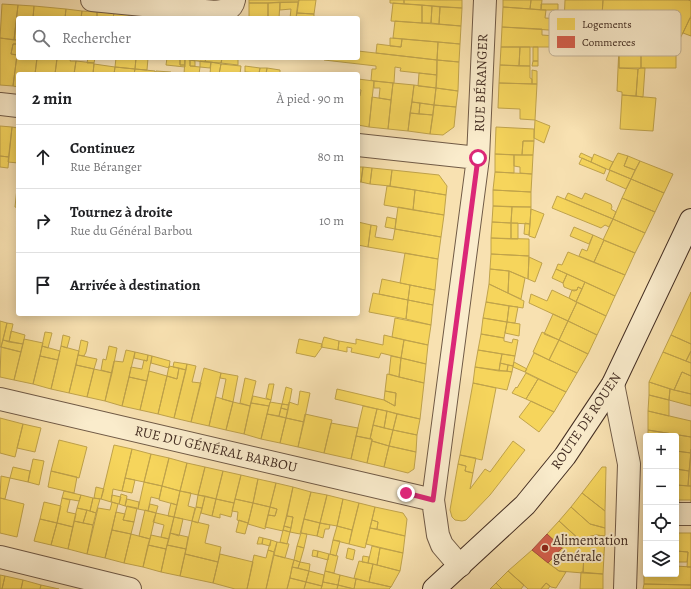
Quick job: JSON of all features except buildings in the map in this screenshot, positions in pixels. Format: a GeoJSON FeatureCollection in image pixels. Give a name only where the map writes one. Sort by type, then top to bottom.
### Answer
{"type":"FeatureCollection","features":[{"type":"Feature","properties":{"kind":"street"},"geometry":{"type":"LineString","coordinates":[[92,0],[215,12],[226,11],[233,4],[234,0]]}},
{"type":"Feature","properties":{"kind":"street","name":"RUE BÉRANGER"},"geometry":{"type":"LineString","coordinates":[[460,566],[442,545],[438,535],[433,500],[478,158],[485,0]]}},
{"type":"Feature","properties":{"kind":"street"},"geometry":{"type":"LineString","coordinates":[[0,104],[16,106]]}},
{"type":"Feature","properties":{"kind":"street"},"geometry":{"type":"LineString","coordinates":[[360,144],[478,158]]}},
{"type":"Feature","properties":{"kind":"street","name":"ROUTE DE ROUEN"},"geometry":{"type":"LineString","coordinates":[[434,589],[525,505],[565,456],[614,384],[691,220]]}},
{"type":"Feature","properties":{"kind":"street"},"geometry":{"type":"LineString","coordinates":[[614,384],[637,514],[625,589]]}},
{"type":"Feature","properties":{"kind":"street","name":"RUE DU GÉNÉRAL BARBOU"},"geometry":{"type":"LineString","coordinates":[[0,399],[433,500]]}},
{"type":"Feature","properties":{"kind":"street"},"geometry":{"type":"LineString","coordinates":[[679,514],[691,514]]}},
{"type":"Feature","properties":{"kind":"street"},"geometry":{"type":"LineString","coordinates":[[0,557],[130,589]]}},
{"type":"Feature","properties":{"kind":"place","name":"Alimentation générale"},"geometry":{"type":"Point","coordinates":[545,548]}},
{"type":"Feature","properties":{"kind":"route"},"geometry":{"type":"LineString","coordinates":[[406,493],[433,500],[478,158]]}}]}
